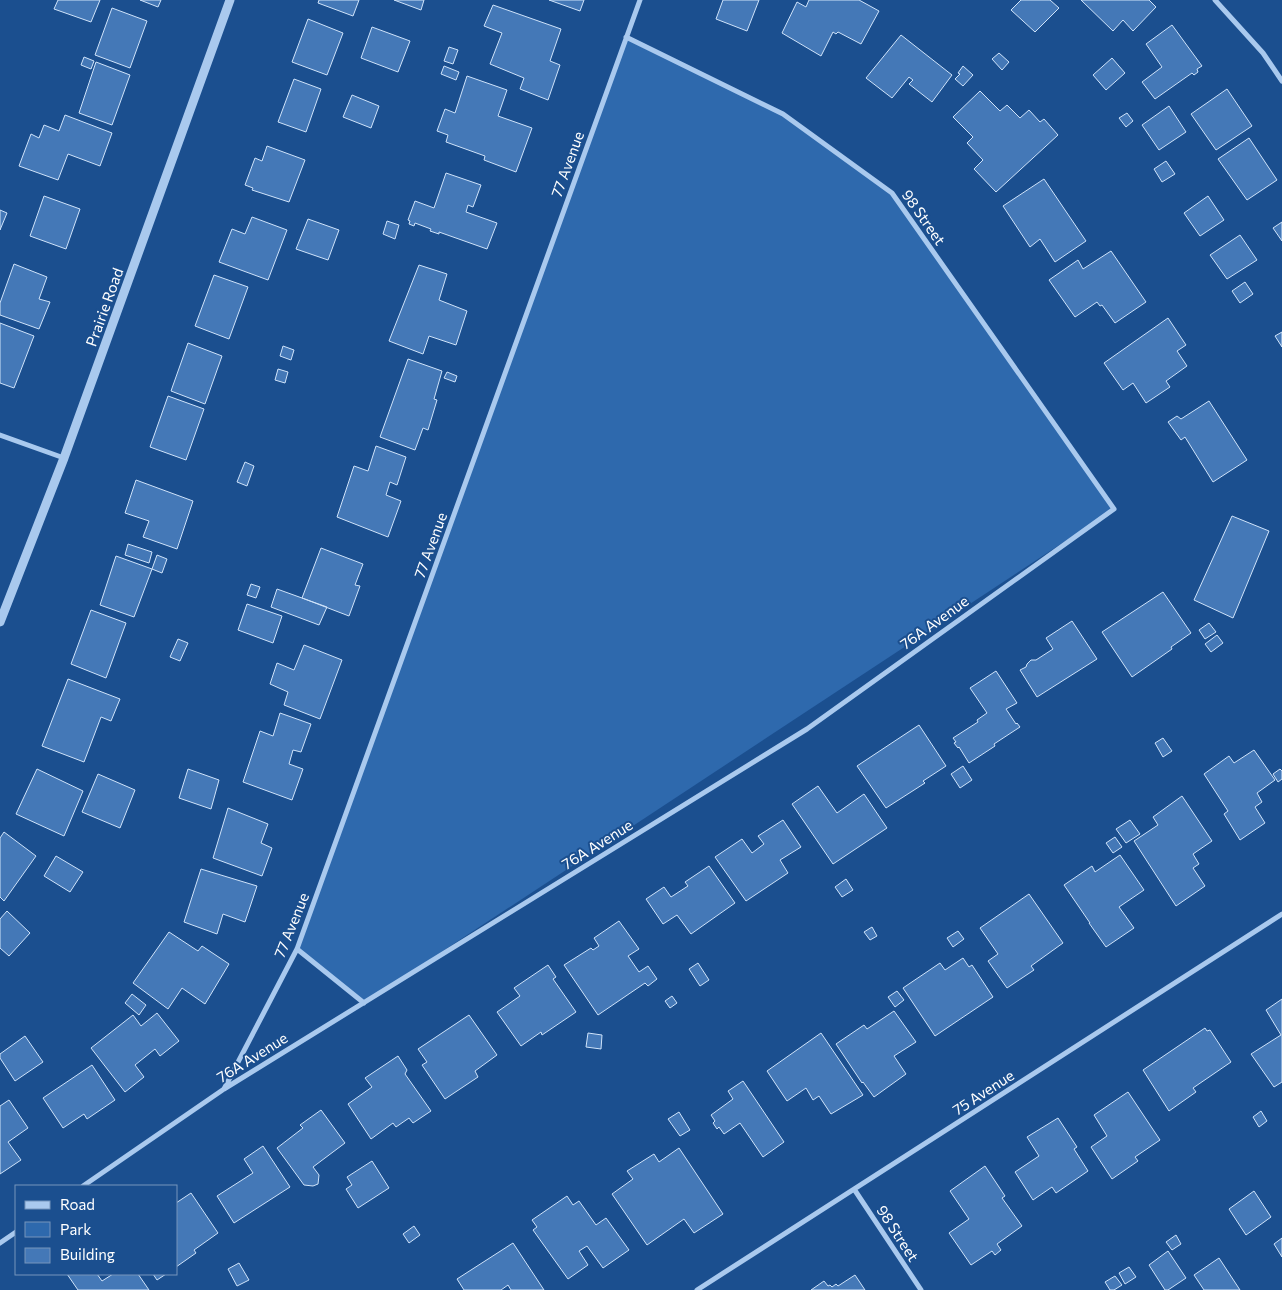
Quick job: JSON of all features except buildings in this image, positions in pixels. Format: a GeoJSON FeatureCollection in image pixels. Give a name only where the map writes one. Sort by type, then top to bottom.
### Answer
{"type":"FeatureCollection","features":[{"type":"Feature","properties":{"kind":"street","name":"Prairie Road"},"geometry":{"type":"LineString","coordinates":[[0,622],[64,458],[230,0]]}},
{"type":"Feature","properties":{"kind":"street","name":"77 Avenue"},"geometry":{"type":"LineString","coordinates":[[224,1089],[297,950],[640,0]]}},
{"type":"Feature","properties":{"kind":"street"},"geometry":{"type":"LineString","coordinates":[[1215,0],[1263,53],[1282,81]]}},
{"type":"Feature","properties":{"kind":"street","name":"98 Street"},"geometry":{"type":"LineString","coordinates":[[626,37],[783,114],[892,193],[1114,508]]}},
{"type":"Feature","properties":{"kind":"street"},"geometry":{"type":"LineString","coordinates":[[0,435],[64,458]]}},
{"type":"Feature","properties":{"kind":"street","name":"76A Avenue"},"geometry":{"type":"LineString","coordinates":[[84,1185],[224,1089],[807,729],[1114,508]]}},
{"type":"Feature","properties":{"kind":"street","name":"75 Avenue"},"geometry":{"type":"LineString","coordinates":[[697,1290],[1282,914]]}},
{"type":"Feature","properties":{"kind":"street"},"geometry":{"type":"LineString","coordinates":[[297,950],[364,1003]]}},
{"type":"Feature","properties":{"kind":"street","name":"98 Street"},"geometry":{"type":"LineString","coordinates":[[854,1189],[921,1290]]}},
{"type":"Feature","properties":{"kind":"street"},"geometry":{"type":"LineString","coordinates":[[0,1243],[15,1233]]}},
{"type":"Feature","properties":{"kind":"green space"},"geometry":{"type":"Polygon","coordinates":[[[626,37],[783,114],[892,193],[1114,509],[364,1003],[297,949],[626,37]]]}}]}
